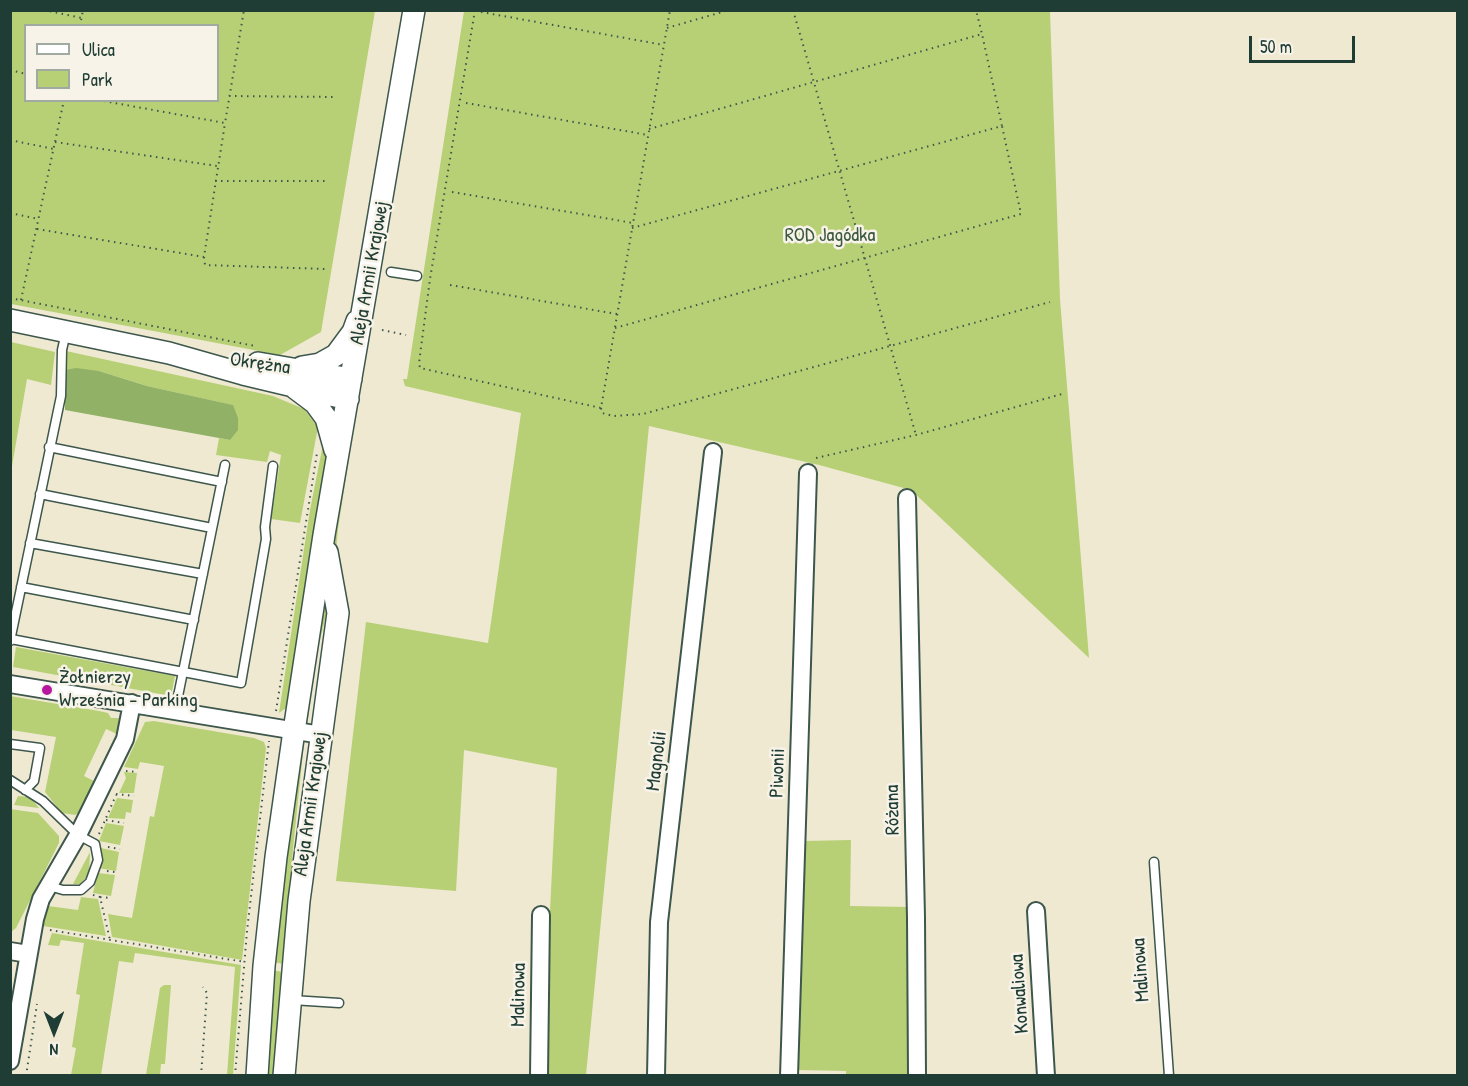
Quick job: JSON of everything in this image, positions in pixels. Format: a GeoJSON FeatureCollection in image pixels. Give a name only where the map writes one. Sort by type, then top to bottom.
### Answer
{"type":"FeatureCollection","features":[{"type":"Feature","properties":{"kind":"street","name":"Aleja Armii Krajowej"},"geometry":{"type":"LineString","coordinates":[[257,1076],[254,964],[294,732],[324,535],[367,298],[397,97],[414,10]]}},
{"type":"Feature","properties":{"kind":"street"},"geometry":{"type":"LineString","coordinates":[[337,466],[334,440],[326,418],[291,376],[336,355],[353,332],[367,298]]}},
{"type":"Feature","properties":{"kind":"street","name":"Okrężna"},"geometry":{"type":"LineString","coordinates":[[14,321],[169,353],[243,374],[291,376],[350,389]]}},
{"type":"Feature","properties":{"kind":"street","name":"Magnolii"},"geometry":{"type":"LineString","coordinates":[[656,1076],[659,922],[713,452]]}},
{"type":"Feature","properties":{"kind":"street","name":"Piwonii"},"geometry":{"type":"LineString","coordinates":[[789,1076],[812,465]]}},
{"type":"Feature","properties":{"kind":"street","name":"Różana"},"geometry":{"type":"LineString","coordinates":[[908,498],[917,1076]]}},
{"type":"Feature","properties":{"kind":"street","name":"Aleja Armii Krajowej"},"geometry":{"type":"LineString","coordinates":[[284,1076],[300,891],[338,613],[324,535]]}},
{"type":"Feature","properties":{"kind":"street"},"geometry":{"type":"LineString","coordinates":[[10,684],[321,735]]}},
{"type":"Feature","properties":{"kind":"street"},"geometry":{"type":"LineString","coordinates":[[10,1061],[33,927],[41,899],[78,835],[125,739],[132,703]]}},
{"type":"Feature","properties":{"kind":"street","name":"Konwaliowa"},"geometry":{"type":"LineString","coordinates":[[1036,910],[1047,1076]]}},
{"type":"Feature","properties":{"kind":"street","name":"Malinowa"},"geometry":{"type":"LineString","coordinates":[[538,1076],[541,915]]}},
{"type":"Feature","properties":{"kind":"street"},"geometry":{"type":"LineString","coordinates":[[10,951],[28,954]]}},
{"type":"Feature","properties":{"kind":"lane"},"geometry":{"type":"LineString","coordinates":[[391,272],[417,276]]}},
{"type":"Feature","properties":{"kind":"lane"},"geometry":{"type":"LineString","coordinates":[[66,332],[62,350],[61,396],[11,640],[241,683],[266,539],[265,527],[273,466]]}},
{"type":"Feature","properties":{"kind":"lane"},"geometry":{"type":"LineString","coordinates":[[49,447],[222,482]]}},
{"type":"Feature","properties":{"kind":"lane"},"geometry":{"type":"LineString","coordinates":[[175,711],[225,465]]}},
{"type":"Feature","properties":{"kind":"lane"},"geometry":{"type":"LineString","coordinates":[[40,494],[212,528]]}},
{"type":"Feature","properties":{"kind":"lane"},"geometry":{"type":"LineString","coordinates":[[30,543],[203,574]]}},
{"type":"Feature","properties":{"kind":"lane"},"geometry":{"type":"LineString","coordinates":[[21,587],[194,620]]}},
{"type":"Feature","properties":{"kind":"lane"},"geometry":{"type":"LineString","coordinates":[[10,744],[40,748],[34,782],[25,789]]}},
{"type":"Feature","properties":{"kind":"lane"},"geometry":{"type":"LineString","coordinates":[[10,780],[43,801],[78,835],[95,844],[98,860],[90,882],[86,886],[81,890],[63,890],[49,886]]}},
{"type":"Feature","properties":{"kind":"lane","name":"Malinowa"},"geometry":{"type":"LineString","coordinates":[[1154,862],[1169,1076]]}},
{"type":"Feature","properties":{"kind":"lane"},"geometry":{"type":"LineString","coordinates":[[289,999],[339,1004]]}},
{"type":"Feature","properties":{"kind":"path"},"geometry":{"type":"LineString","coordinates":[[44,10],[82,18]]}},
{"type":"Feature","properties":{"kind":"path"},"geometry":{"type":"LineString","coordinates":[[80,24],[83,10]]}},
{"type":"Feature","properties":{"kind":"path"},"geometry":{"type":"LineString","coordinates":[[244,10],[217,166],[204,257],[206,265],[326,269]]}},
{"type":"Feature","properties":{"kind":"path"},"geometry":{"type":"LineString","coordinates":[[475,10],[430,279],[420,368],[601,408]]}},
{"type":"Feature","properties":{"kind":"path"},"geometry":{"type":"LineString","coordinates":[[670,10],[602,412],[613,416],[643,414],[1050,302]]}},
{"type":"Feature","properties":{"kind":"path"},"geometry":{"type":"LineString","coordinates":[[667,28],[729,10]]}},
{"type":"Feature","properties":{"kind":"path"},"geometry":{"type":"LineString","coordinates":[[792,10],[916,435]]}},
{"type":"Feature","properties":{"kind":"path"},"geometry":{"type":"LineString","coordinates":[[615,328],[1021,214],[976,10]]}},
{"type":"Feature","properties":{"kind":"path"},"geometry":{"type":"LineString","coordinates":[[481,12],[664,45]]}},
{"type":"Feature","properties":{"kind":"path"},"geometry":{"type":"LineString","coordinates":[[649,129],[982,34]]}},
{"type":"Feature","properties":{"kind":"path"},"geometry":{"type":"LineString","coordinates":[[229,96],[336,97]]}},
{"type":"Feature","properties":{"kind":"path"},"geometry":{"type":"LineString","coordinates":[[14,321],[21,300],[64,102]]}},
{"type":"Feature","properties":{"kind":"path"},"geometry":{"type":"LineString","coordinates":[[109,102],[225,123]]}},
{"type":"Feature","properties":{"kind":"path"},"geometry":{"type":"LineString","coordinates":[[466,103],[648,135]]}},
{"type":"Feature","properties":{"kind":"path"},"geometry":{"type":"LineString","coordinates":[[632,228],[1002,126]]}},
{"type":"Feature","properties":{"kind":"path"},"geometry":{"type":"LineString","coordinates":[[10,140],[54,149]]}},
{"type":"Feature","properties":{"kind":"path"},"geometry":{"type":"LineString","coordinates":[[55,142],[217,166]]}},
{"type":"Feature","properties":{"kind":"path"},"geometry":{"type":"LineString","coordinates":[[215,181],[329,181]]}},
{"type":"Feature","properties":{"kind":"path"},"geometry":{"type":"LineString","coordinates":[[452,192],[633,223]]}},
{"type":"Feature","properties":{"kind":"path"},"geometry":{"type":"LineString","coordinates":[[10,213],[39,219]]}},
{"type":"Feature","properties":{"kind":"path"},"geometry":{"type":"LineString","coordinates":[[37,229],[204,257]]}},
{"type":"Feature","properties":{"kind":"path"},"geometry":{"type":"LineString","coordinates":[[450,285],[617,314]]}},
{"type":"Feature","properties":{"kind":"path"},"geometry":{"type":"LineString","coordinates":[[10,298],[255,346]]}},
{"type":"Feature","properties":{"kind":"path"},"geometry":{"type":"LineString","coordinates":[[382,330],[406,335]]}},
{"type":"Feature","properties":{"kind":"path"},"geometry":{"type":"LineString","coordinates":[[812,465],[1062,394]]}},
{"type":"Feature","properties":{"kind":"path"},"geometry":{"type":"LineString","coordinates":[[236,1076],[254,964],[271,727]]}},
{"type":"Feature","properties":{"kind":"path"},"geometry":{"type":"LineString","coordinates":[[120,770],[138,772]]}},
{"type":"Feature","properties":{"kind":"path"},"geometry":{"type":"LineString","coordinates":[[120,786],[95,844],[120,849]]}},
{"type":"Feature","properties":{"kind":"path"},"geometry":{"type":"LineString","coordinates":[[116,794],[134,796]]}},
{"type":"Feature","properties":{"kind":"path"},"geometry":{"type":"LineString","coordinates":[[105,820],[124,823]]}},
{"type":"Feature","properties":{"kind":"path"},"geometry":{"type":"LineString","coordinates":[[86,886],[91,895],[111,898]]}},
{"type":"Feature","properties":{"kind":"path"},"geometry":{"type":"LineString","coordinates":[[100,897],[110,940]]}},
{"type":"Feature","properties":{"kind":"path"},"geometry":{"type":"LineString","coordinates":[[33,927],[254,964]]}},
{"type":"Feature","properties":{"kind":"path"},"geometry":{"type":"LineString","coordinates":[[201,1076],[207,993],[203,987]]}},
{"type":"Feature","properties":{"kind":"green space"},"geometry":{"type":"Polygon","coordinates":[[[10,11],[375,11],[321,332],[280,355],[11,304],[10,11]]]}},
{"type":"Feature","properties":{"kind":"green space","name":"ROD Jagódka"},"geometry":{"type":"Polygon","coordinates":[[[464,11],[1050,11],[1060,299],[1089,658],[911,490],[819,465],[649,426],[586,1075],[542,1075],[557,768],[464,750],[456,891],[336,881],[366,622],[488,643],[521,413],[405,386],[403,379],[407,379],[464,11]]]}},
{"type":"Feature","properties":{"kind":"green space"},"geometry":{"type":"Polygon","coordinates":[[[11,342],[55,352],[51,385],[27,379],[11,472],[11,342]]]}},
{"type":"Feature","properties":{"kind":"green space"},"geometry":{"type":"Polygon","coordinates":[[[66,351],[273,396],[304,409],[318,427],[300,523],[271,519],[281,455],[270,451],[267,462],[216,455],[219,438],[230,440],[232,405],[147,386],[99,371],[65,370],[66,351]]]}},
{"type":"Feature","properties":{"kind":"green space"},"geometry":{"type":"Polygon","coordinates":[[[76,368],[99,371],[147,386],[233,405],[238,418],[238,430],[230,440],[65,410],[65,370],[76,368]]]}},
{"type":"Feature","properties":{"kind":"green space"},"geometry":{"type":"Polygon","coordinates":[[[356,413],[338,529],[333,587],[317,652],[307,724],[303,724],[351,414],[356,413]]]}},
{"type":"Feature","properties":{"kind":"green space"},"geometry":{"type":"Polygon","coordinates":[[[325,434],[329,461],[290,697],[286,708],[279,713],[310,510],[325,434]]]}},
{"type":"Feature","properties":{"kind":"green space"},"geometry":{"type":"Polygon","coordinates":[[[16,647],[175,676],[171,696],[13,667],[16,647]]]}},
{"type":"Feature","properties":{"kind":"green space"},"geometry":{"type":"Polygon","coordinates":[[[10,696],[99,711],[108,713],[111,718],[119,718],[117,734],[106,729],[84,776],[94,781],[83,811],[75,815],[62,813],[45,792],[56,737],[11,730],[10,696]]]}},
{"type":"Feature","properties":{"kind":"green space"},"geometry":{"type":"Polygon","coordinates":[[[154,721],[254,738],[264,742],[266,748],[242,960],[112,937],[108,914],[132,918],[150,816],[154,817],[164,766],[140,762],[138,769],[124,767],[145,722],[154,721]]]}},
{"type":"Feature","properties":{"kind":"green space"},"geometry":{"type":"Polygon","coordinates":[[[304,743],[284,964],[273,962],[300,745],[304,743]]]}},
{"type":"Feature","properties":{"kind":"green space"},"geometry":{"type":"Polygon","coordinates":[[[124,772],[137,773],[134,793],[119,793],[126,778],[124,772]]]}},
{"type":"Feature","properties":{"kind":"green space"},"geometry":{"type":"Polygon","coordinates":[[[18,796],[30,797],[39,808],[14,805],[18,796]]]}},
{"type":"Feature","properties":{"kind":"green space"},"geometry":{"type":"Polygon","coordinates":[[[117,798],[133,800],[131,813],[126,812],[125,819],[108,818],[117,798]]]}},
{"type":"Feature","properties":{"kind":"green space"},"geometry":{"type":"Polygon","coordinates":[[[10,809],[38,813],[59,836],[59,843],[16,928],[11,932],[10,809]]]}},
{"type":"Feature","properties":{"kind":"green space"},"geometry":{"type":"Polygon","coordinates":[[[106,823],[124,826],[120,845],[99,841],[106,823]]]}},
{"type":"Feature","properties":{"kind":"green space"},"geometry":{"type":"Polygon","coordinates":[[[851,840],[850,906],[909,907],[907,1075],[846,1075],[846,1071],[797,1070],[804,841],[851,840]]]}},
{"type":"Feature","properties":{"kind":"green space"},"geometry":{"type":"Polygon","coordinates":[[[101,848],[119,852],[116,871],[98,868],[101,848]]]}},
{"type":"Feature","properties":{"kind":"green space"},"geometry":{"type":"Polygon","coordinates":[[[90,852],[89,874],[80,884],[73,884],[90,852]]]}},
{"type":"Feature","properties":{"kind":"green space"},"geometry":{"type":"Polygon","coordinates":[[[98,873],[115,875],[111,896],[93,893],[98,873]]]}},
{"type":"Feature","properties":{"kind":"green space"},"geometry":{"type":"Polygon","coordinates":[[[81,897],[98,899],[106,936],[43,926],[48,906],[78,910],[81,897]]]}},
{"type":"Feature","properties":{"kind":"green space"},"geometry":{"type":"Polygon","coordinates":[[[52,933],[241,965],[233,1075],[227,1075],[235,967],[135,953],[133,963],[119,961],[101,1075],[71,1075],[76,1048],[72,1047],[80,995],[76,994],[84,943],[61,940],[59,946],[48,945],[52,933]]]}},
{"type":"Feature","properties":{"kind":"green space"},"geometry":{"type":"Polygon","coordinates":[[[272,970],[283,972],[276,1075],[264,1076],[272,970]]]}},
{"type":"Feature","properties":{"kind":"green space"},"geometry":{"type":"Polygon","coordinates":[[[164,985],[171,985],[165,1064],[161,1064],[160,1075],[146,1075],[160,988],[164,985]]]}},
{"type":"Feature","properties":{"kind":"place","name":"Żołnierzy Września - Parking"},"geometry":{"type":"Point","coordinates":[47,690]}}]}
